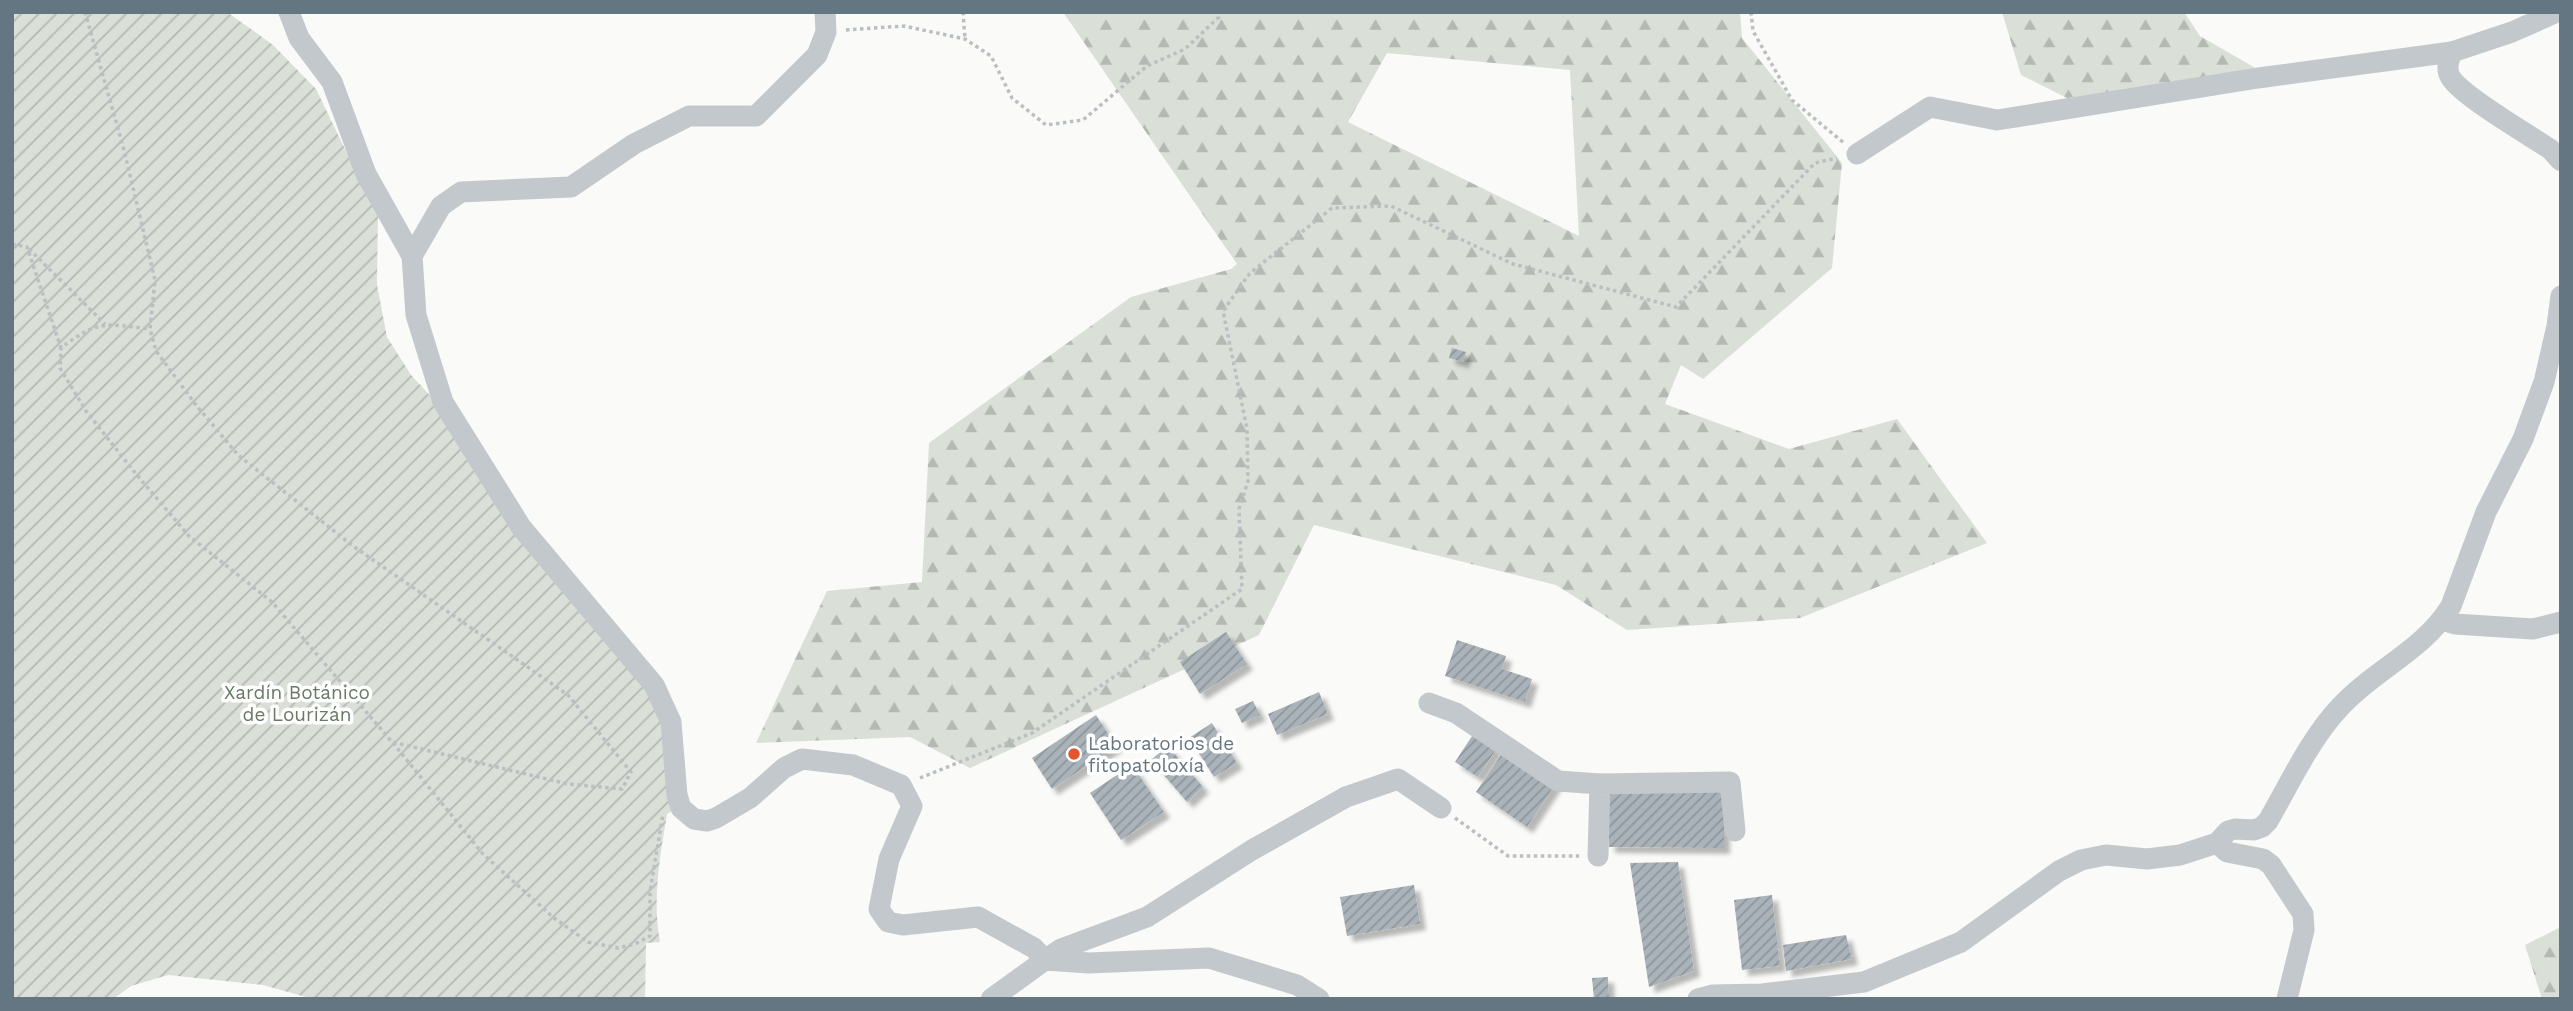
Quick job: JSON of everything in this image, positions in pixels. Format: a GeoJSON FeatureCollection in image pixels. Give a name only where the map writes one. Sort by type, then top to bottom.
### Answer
{"type":"FeatureCollection","features":[{"type":"Feature","properties":{"kind":"street"},"geometry":{"type":"LineString","coordinates":[[289,12],[299,38],[332,82],[366,174],[412,256],[416,315],[443,402],[521,527],[654,685],[671,722],[677,795],[681,808],[694,819],[708,821],[750,798],[784,768],[802,759],[853,765],[901,785],[912,806],[889,859],[878,909],[888,922],[903,925],[978,917],[1034,948],[1045,960],[1089,963],[1209,958],[1297,985],[1319,999]]}},
{"type":"Feature","properties":{"kind":"street"},"geometry":{"type":"LineString","coordinates":[[1857,154],[1930,107],[1997,120],[2258,78],[2452,52],[2512,32],[2557,12]]}},
{"type":"Feature","properties":{"kind":"street"},"geometry":{"type":"LineString","coordinates":[[412,256],[441,206],[461,192],[571,187],[634,144],[689,116],[756,116],[817,55],[825,22]]}},
{"type":"Feature","properties":{"kind":"street"},"geometry":{"type":"LineString","coordinates":[[2452,52],[2447,66],[2450,77],[2463,90],[2550,149],[2561,161]]}},
{"type":"Feature","properties":{"kind":"street"},"geometry":{"type":"LineString","coordinates":[[1698,999],[1713,995],[1762,994],[1864,982],[1961,942],[2059,871],[2081,860],[2106,855],[2162,858],[2217,843],[2228,831],[2262,827],[2308,752],[2341,706],[2417,646],[2442,620],[2459,588],[2486,512],[2523,439],[2544,382],[2561,296]]}},
{"type":"Feature","properties":{"kind":"street"},"geometry":{"type":"LineString","coordinates":[[2442,620],[2455,624],[2533,628],[2561,622]]}},
{"type":"Feature","properties":{"kind":"street"},"geometry":{"type":"LineString","coordinates":[[1429,703],[1456,713],[1558,781],[1600,784],[1730,782],[1735,831]]}},
{"type":"Feature","properties":{"kind":"street"},"geometry":{"type":"LineString","coordinates":[[991,999],[1062,949],[1147,917],[1252,850],[1346,797],[1398,779],[1441,808]]}},
{"type":"Feature","properties":{"kind":"street"},"geometry":{"type":"LineString","coordinates":[[1598,856],[1600,784]]}},
{"type":"Feature","properties":{"kind":"street"},"geometry":{"type":"LineString","coordinates":[[2217,843],[2227,852],[2263,859],[2271,865],[2303,914],[2304,930],[2287,999]]}},
{"type":"Feature","properties":{"kind":"path"},"geometry":{"type":"LineString","coordinates":[[85,12],[124,150],[155,280],[150,328],[156,351],[238,455],[353,546],[568,695],[631,772],[622,789],[568,784],[392,742]]}},
{"type":"Feature","properties":{"kind":"path"},"geometry":{"type":"LineString","coordinates":[[963,12],[965,39]]}},
{"type":"Feature","properties":{"kind":"path"},"geometry":{"type":"LineString","coordinates":[[825,22],[904,26],[965,39],[991,55],[1012,98],[1046,125],[1083,120],[1147,66],[1185,49],[1219,17],[1219,12]]}},
{"type":"Feature","properties":{"kind":"path"},"geometry":{"type":"LineString","coordinates":[[1751,12],[1753,31],[1792,100],[1857,154]]}},
{"type":"Feature","properties":{"kind":"path"},"geometry":{"type":"LineString","coordinates":[[901,785],[1032,733],[1242,589],[1240,509],[1248,481],[1247,429],[1223,311],[1250,273],[1332,208],[1391,206],[1513,264],[1676,307],[1815,163],[1857,154]]}},
{"type":"Feature","properties":{"kind":"path"},"geometry":{"type":"LineString","coordinates":[[12,244],[27,247],[105,324]]}},
{"type":"Feature","properties":{"kind":"path"},"geometry":{"type":"LineString","coordinates":[[27,247],[61,348],[60,368],[86,411],[189,536],[272,602],[392,742],[483,854],[554,918],[588,942],[618,948],[635,944],[650,936],[650,892],[665,810]]}},
{"type":"Feature","properties":{"kind":"path"},"geometry":{"type":"LineString","coordinates":[[61,348],[83,331],[105,324],[150,328]]}},
{"type":"Feature","properties":{"kind":"path"},"geometry":{"type":"LineString","coordinates":[[1441,808],[1508,856],[1598,856]]}},
{"type":"Feature","properties":{"kind":"green space","name":"Xardín Botánico de Lourizán"},"geometry":{"type":"Polygon","coordinates":[[[12,12],[227,12],[273,45],[316,89],[357,174],[378,208],[377,285],[387,337],[411,375],[450,417],[624,654],[669,725],[675,809],[667,814],[660,862],[657,910],[660,942],[646,943],[645,999],[313,999],[263,985],[168,975],[131,986],[113,999],[12,999],[12,12]]]}},
{"type":"Feature","properties":{"kind":"green space"},"geometry":{"type":"Polygon","coordinates":[[[1063,12],[1740,12],[1742,38],[1842,163],[1832,268],[1703,379],[1681,365],[1665,404],[1789,449],[1897,419],[1987,543],[1800,618],[1627,630],[1556,585],[1314,525],[1259,635],[970,768],[910,737],[756,743],[827,591],[922,582],[929,443],[1131,297],[1231,269],[1237,264],[1063,12]],[[1387,53],[1348,122],[1579,236],[1570,70],[1387,53]]]}},
{"type":"Feature","properties":{"kind":"green space"},"geometry":{"type":"Polygon","coordinates":[[[2002,12],[2184,12],[2200,36],[2271,77],[2067,98],[2021,75],[2002,12]]]}},
{"type":"Feature","properties":{"kind":"green space"},"geometry":{"type":"Polygon","coordinates":[[[2561,927],[2561,999],[2542,999],[2525,945],[2561,927]]]}},
{"type":"Feature","properties":{"kind":"building"},"geometry":{"type":"Polygon","coordinates":[[[1452,348],[1466,352],[1463,362],[1449,358],[1452,348]]]}},
{"type":"Feature","properties":{"kind":"building"},"geometry":{"type":"Polygon","coordinates":[[[1226,632],[1247,664],[1200,694],[1180,662],[1226,632]]]}},
{"type":"Feature","properties":{"kind":"building"},"geometry":{"type":"Polygon","coordinates":[[[1457,640],[1506,656],[1502,669],[1532,679],[1525,702],[1445,676],[1457,640]]]}},
{"type":"Feature","properties":{"kind":"building"},"geometry":{"type":"Polygon","coordinates":[[[1319,692],[1328,714],[1277,735],[1268,714],[1319,692]]]}},
{"type":"Feature","properties":{"kind":"building"},"geometry":{"type":"Polygon","coordinates":[[[1253,701],[1260,715],[1242,723],[1235,709],[1253,701]]]}},
{"type":"Feature","properties":{"kind":"building"},"geometry":{"type":"Polygon","coordinates":[[[1096,715],[1116,746],[1052,789],[1032,758],[1096,715]]]}},
{"type":"Feature","properties":{"kind":"building"},"geometry":{"type":"Polygon","coordinates":[[[1212,723],[1237,763],[1214,777],[1189,738],[1212,723]]]}},
{"type":"Feature","properties":{"kind":"building"},"geometry":{"type":"Polygon","coordinates":[[[1474,733],[1497,748],[1478,777],[1455,762],[1474,733]]]}},
{"type":"Feature","properties":{"kind":"building"},"geometry":{"type":"Polygon","coordinates":[[[1168,746],[1203,787],[1187,802],[1151,760],[1168,746]]]}},
{"type":"Feature","properties":{"kind":"building"},"geometry":{"type":"Polygon","coordinates":[[[1505,749],[1556,783],[1527,827],[1476,792],[1505,749]]]}},
{"type":"Feature","properties":{"kind":"building"},"geometry":{"type":"Polygon","coordinates":[[[1132,765],[1164,812],[1121,840],[1090,793],[1132,765]]]}},
{"type":"Feature","properties":{"kind":"building"},"geometry":{"type":"Polygon","coordinates":[[[1608,790],[1724,792],[1724,848],[1609,847],[1608,790]]]}},
{"type":"Feature","properties":{"kind":"building"},"geometry":{"type":"Polygon","coordinates":[[[1678,862],[1694,971],[1649,987],[1630,863],[1678,862]]]}},
{"type":"Feature","properties":{"kind":"building"},"geometry":{"type":"Polygon","coordinates":[[[1414,885],[1420,924],[1347,936],[1340,897],[1414,885]]]}},
{"type":"Feature","properties":{"kind":"building"},"geometry":{"type":"Polygon","coordinates":[[[1772,895],[1780,966],[1742,970],[1734,900],[1772,895]]]}},
{"type":"Feature","properties":{"kind":"building"},"geometry":{"type":"Polygon","coordinates":[[[1846,935],[1852,959],[1786,971],[1783,945],[1846,935]]]}},
{"type":"Feature","properties":{"kind":"building"},"geometry":{"type":"Polygon","coordinates":[[[1608,977],[1609,999],[1594,999],[1592,978],[1608,977]]]}},
{"type":"Feature","properties":{"kind":"place","name":"Laboratorios de fitopatoloxía"},"geometry":{"type":"Point","coordinates":[1074,754]}}]}
